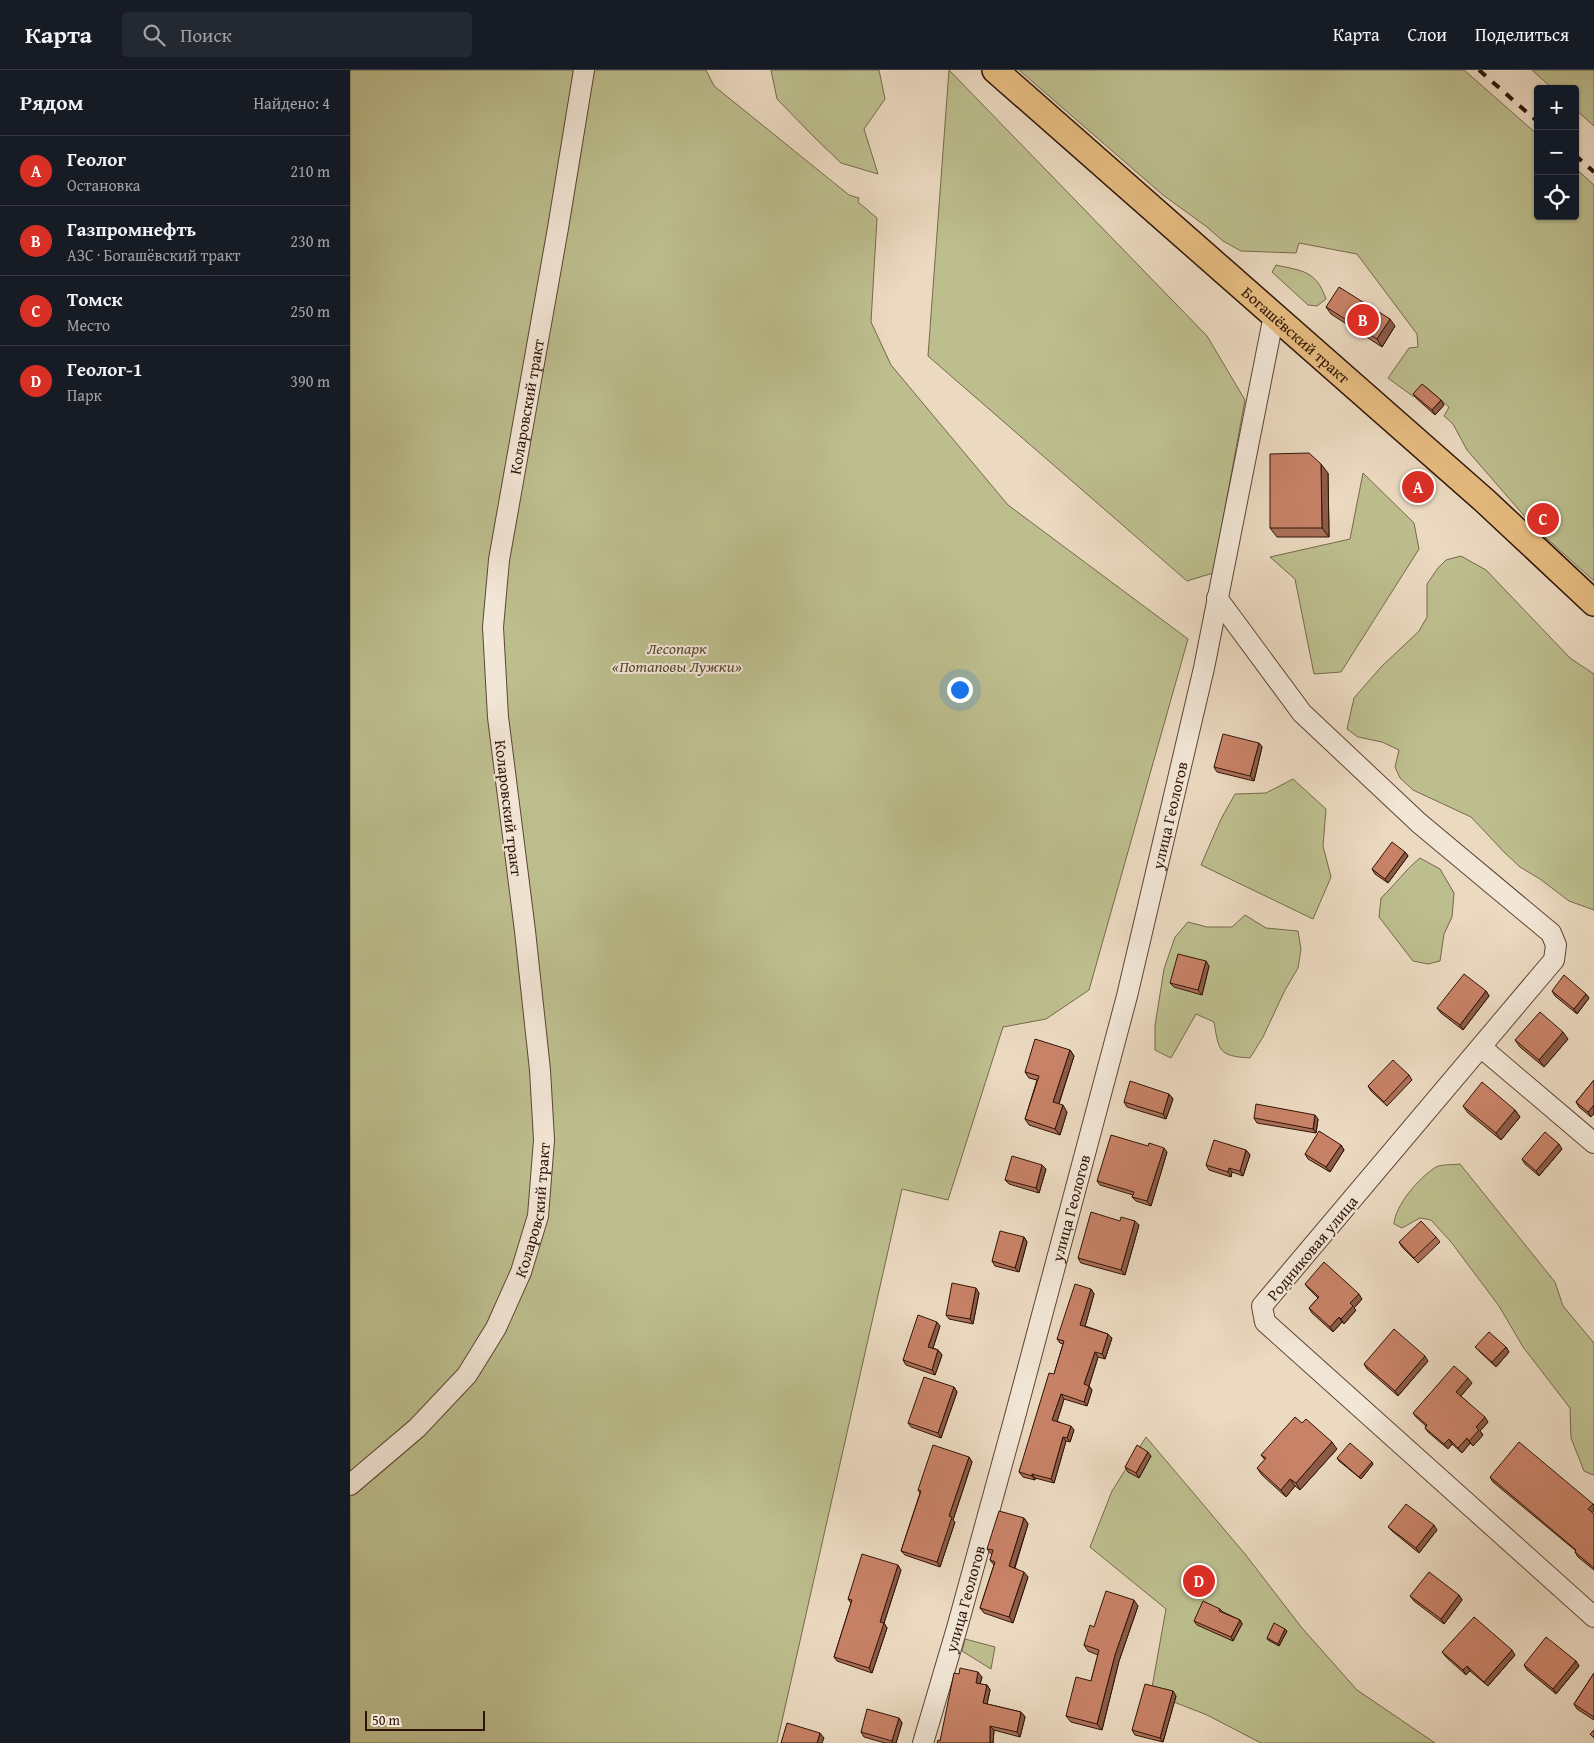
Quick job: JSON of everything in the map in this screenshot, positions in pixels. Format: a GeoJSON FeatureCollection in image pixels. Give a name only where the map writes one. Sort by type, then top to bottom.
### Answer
{"type":"FeatureCollection","features":[{"type":"Feature","properties":{"kind":"main road","name":"Богашёвский тракт"},"geometry":{"type":"LineString","coordinates":[[995,70],[1485,501],[1594,603]]}},
{"type":"Feature","properties":{"kind":"street","name":"Коларовский тракт"},"geometry":{"type":"LineString","coordinates":[[350,1485],[417,1428],[467,1375],[496,1328],[521,1272],[538,1216],[544,1140],[540,1070],[525,930],[498,717],[493,627],[499,560],[557,238],[584,70]]}},
{"type":"Feature","properties":{"kind":"street","name":"улица Геологов"},"geometry":{"type":"LineString","coordinates":[[923,1743],[985,1528],[1127,996],[1204,668],[1274,315]]}},
{"type":"Feature","properties":{"kind":"street","name":"Родниковая улица"},"geometry":{"type":"LineString","coordinates":[[1217,598],[1302,714],[1420,823],[1544,927],[1555,940],[1556,945],[1554,960],[1482,1048],[1262,1306],[1265,1322],[1594,1617]]}},
{"type":"Feature","properties":{"kind":"street"},"geometry":{"type":"LineString","coordinates":[[1482,1048],[1594,1143]]}},
{"type":"Feature","properties":{"kind":"green space","name":"Лесопарк «Потаповы Лужки»"},"geometry":{"type":"Polygon","coordinates":[[[350,70],[706,70],[714,86],[849,195],[859,198],[858,202],[877,218],[871,322],[891,365],[1008,505],[1188,639],[1089,990],[1046,1019],[1003,1027],[948,1200],[902,1189],[777,1743],[350,1743],[350,70]]]}},
{"type":"Feature","properties":{"kind":"green space"},"geometry":{"type":"Polygon","coordinates":[[[771,70],[879,70],[885,99],[864,129],[878,174],[841,163],[814,137],[777,99],[771,70]]]}},
{"type":"Feature","properties":{"kind":"green space"},"geometry":{"type":"Polygon","coordinates":[[[949,70],[1207,336],[1245,400],[1213,573],[1187,581],[928,356],[949,70]]]}},
{"type":"Feature","properties":{"kind":"green space"},"geometry":{"type":"Polygon","coordinates":[[[1019,70],[1464,70],[1534,131],[1534,220],[1579,220],[1579,172],[1594,185],[1594,581],[1534,527],[1467,450],[1453,424],[1444,416],[1449,407],[1425,386],[1414,397],[1388,378],[1409,348],[1418,347],[1417,334],[1357,254],[1299,243],[1296,253],[1241,251],[1223,241],[1163,195],[1019,70]]]}},
{"type":"Feature","properties":{"kind":"green space"},"geometry":{"type":"Polygon","coordinates":[[[1532,70],[1594,70],[1594,126],[1579,113],[1579,85],[1549,85],[1532,70]]]}},
{"type":"Feature","properties":{"kind":"green space"},"geometry":{"type":"Polygon","coordinates":[[[1276,265],[1301,271],[1313,277],[1318,282],[1326,299],[1317,306],[1308,305],[1272,272],[1276,265]]]}},
{"type":"Feature","properties":{"kind":"green space"},"geometry":{"type":"Polygon","coordinates":[[[1363,473],[1414,523],[1419,549],[1341,672],[1314,674],[1295,579],[1270,557],[1350,539],[1363,473]]]}},
{"type":"Feature","properties":{"kind":"green space"},"geometry":{"type":"Polygon","coordinates":[[[1461,556],[1486,570],[1570,658],[1594,674],[1594,910],[1569,901],[1540,879],[1520,867],[1471,817],[1413,790],[1400,778],[1395,767],[1399,750],[1382,742],[1358,737],[1347,729],[1354,698],[1381,667],[1419,631],[1427,617],[1427,584],[1446,560],[1461,556]]]}},
{"type":"Feature","properties":{"kind":"green space"},"geometry":{"type":"Polygon","coordinates":[[[1293,779],[1326,809],[1323,846],[1331,877],[1313,919],[1201,865],[1221,819],[1235,794],[1266,793],[1293,779]]]}},
{"type":"Feature","properties":{"kind":"green space"},"geometry":{"type":"Polygon","coordinates":[[[1420,858],[1440,869],[1454,893],[1452,917],[1444,934],[1440,961],[1428,964],[1413,961],[1379,917],[1381,898],[1420,858]]]}},
{"type":"Feature","properties":{"kind":"green space"},"geometry":{"type":"Polygon","coordinates":[[[1245,915],[1266,928],[1298,931],[1301,949],[1298,968],[1285,990],[1263,1037],[1250,1058],[1232,1056],[1222,1050],[1217,1040],[1214,1022],[1196,1014],[1171,1058],[1155,1050],[1155,1026],[1164,969],[1175,937],[1188,922],[1207,927],[1232,927],[1245,915]]]}},
{"type":"Feature","properties":{"kind":"green space"},"geometry":{"type":"Polygon","coordinates":[[[1460,1164],[1555,1282],[1563,1306],[1594,1343],[1593,1475],[1584,1471],[1571,1438],[1570,1408],[1523,1347],[1499,1306],[1451,1242],[1431,1220],[1420,1218],[1402,1228],[1394,1224],[1399,1208],[1409,1192],[1423,1177],[1438,1166],[1460,1164]]]}},
{"type":"Feature","properties":{"kind":"green space"},"geometry":{"type":"Polygon","coordinates":[[[1146,1437],[1245,1554],[1302,1628],[1357,1690],[1435,1743],[1261,1743],[1207,1715],[1151,1693],[1166,1609],[1090,1547],[1112,1491],[1146,1437]]]}},
{"type":"Feature","properties":{"kind":"green space"},"geometry":{"type":"Polygon","coordinates":[[[965,1639],[995,1647],[991,1669],[962,1651],[965,1639]]]}},
{"type":"Feature","properties":{"kind":"building"},"geometry":{"type":"Polygon","coordinates":[[[1339,287],[1390,319],[1377,339],[1326,307],[1339,287]]]}},
{"type":"Feature","properties":{"kind":"building"},"geometry":{"type":"Polygon","coordinates":[[[1422,384],[1441,400],[1432,410],[1413,394],[1422,384]]]}},
{"type":"Feature","properties":{"kind":"building"},"geometry":{"type":"Polygon","coordinates":[[[1309,453],[1321,464],[1322,528],[1270,528],[1270,454],[1309,453]]]}},
{"type":"Feature","properties":{"kind":"building"},"geometry":{"type":"Polygon","coordinates":[[[1223,734],[1259,743],[1250,776],[1214,767],[1223,734]]]}},
{"type":"Feature","properties":{"kind":"building"},"geometry":{"type":"Polygon","coordinates":[[[1392,842],[1405,852],[1385,879],[1372,869],[1392,842]]]}},
{"type":"Feature","properties":{"kind":"building"},"geometry":{"type":"Polygon","coordinates":[[[1178,954],[1206,961],[1198,990],[1170,983],[1178,954]]]}},
{"type":"Feature","properties":{"kind":"building"},"geometry":{"type":"Polygon","coordinates":[[[1464,974],[1486,991],[1460,1025],[1437,1008],[1464,974]]]}},
{"type":"Feature","properties":{"kind":"building"},"geometry":{"type":"Polygon","coordinates":[[[1564,975],[1586,994],[1574,1009],[1552,991],[1564,975]]]}},
{"type":"Feature","properties":{"kind":"building"},"geometry":{"type":"Polygon","coordinates":[[[1540,1012],[1563,1032],[1539,1060],[1515,1040],[1540,1012]]]}},
{"type":"Feature","properties":{"kind":"building"},"geometry":{"type":"Polygon","coordinates":[[[1035,1039],[1070,1050],[1053,1102],[1063,1105],[1055,1129],[1025,1119],[1039,1076],[1025,1072],[1035,1039]]]}},
{"type":"Feature","properties":{"kind":"building"},"geometry":{"type":"Polygon","coordinates":[[[1393,1060],[1409,1075],[1384,1102],[1368,1086],[1393,1060]]]}},
{"type":"Feature","properties":{"kind":"building"},"geometry":{"type":"Polygon","coordinates":[[[1594,1080],[1594,1105],[1588,1112],[1576,1102],[1594,1080]]]}},
{"type":"Feature","properties":{"kind":"building"},"geometry":{"type":"Polygon","coordinates":[[[1130,1081],[1169,1094],[1163,1114],[1124,1102],[1130,1081]]]}},
{"type":"Feature","properties":{"kind":"building"},"geometry":{"type":"Polygon","coordinates":[[[1482,1082],[1515,1110],[1496,1133],[1463,1106],[1482,1082]]]}},
{"type":"Feature","properties":{"kind":"building"},"geometry":{"type":"Polygon","coordinates":[[[1256,1104],[1315,1115],[1313,1129],[1254,1118],[1256,1104]]]}},
{"type":"Feature","properties":{"kind":"building"},"geometry":{"type":"Polygon","coordinates":[[[1319,1131],[1341,1145],[1326,1167],[1305,1154],[1319,1131]]]}},
{"type":"Feature","properties":{"kind":"building"},"geometry":{"type":"Polygon","coordinates":[[[1545,1132],[1559,1144],[1536,1171],[1522,1159],[1545,1132]]]}},
{"type":"Feature","properties":{"kind":"building"},"geometry":{"type":"Polygon","coordinates":[[[1111,1135],[1148,1146],[1149,1143],[1164,1148],[1147,1201],[1132,1197],[1134,1192],[1097,1181],[1111,1135]]]}},
{"type":"Feature","properties":{"kind":"building"},"geometry":{"type":"Polygon","coordinates":[[[1214,1140],[1246,1150],[1240,1171],[1229,1168],[1228,1172],[1206,1165],[1214,1140]]]}},
{"type":"Feature","properties":{"kind":"building"},"geometry":{"type":"Polygon","coordinates":[[[1012,1156],[1042,1165],[1036,1188],[1005,1180],[1012,1156]]]}},
{"type":"Feature","properties":{"kind":"building"},"geometry":{"type":"Polygon","coordinates":[[[1091,1212],[1120,1221],[1121,1217],[1135,1221],[1121,1270],[1078,1258],[1091,1212]]]}},
{"type":"Feature","properties":{"kind":"building"},"geometry":{"type":"Polygon","coordinates":[[[1421,1221],[1436,1237],[1414,1258],[1399,1242],[1421,1221]]]}},
{"type":"Feature","properties":{"kind":"building"},"geometry":{"type":"Polygon","coordinates":[[[1000,1231],[1024,1237],[1015,1268],[992,1261],[1000,1231]]]}},
{"type":"Feature","properties":{"kind":"building"},"geometry":{"type":"Polygon","coordinates":[[[1324,1262],[1359,1294],[1350,1303],[1353,1306],[1341,1319],[1339,1317],[1330,1327],[1309,1308],[1319,1297],[1305,1284],[1324,1262]]]}},
{"type":"Feature","properties":{"kind":"building"},"geometry":{"type":"Polygon","coordinates":[[[952,1283],[976,1288],[970,1319],[946,1315],[952,1283]]]}},
{"type":"Feature","properties":{"kind":"building"},"geometry":{"type":"Polygon","coordinates":[[[1075,1284],[1091,1289],[1080,1325],[1108,1334],[1102,1354],[1095,1352],[1084,1384],[1089,1386],[1084,1402],[1061,1394],[1052,1420],[1071,1426],[1067,1438],[1063,1437],[1051,1479],[1032,1474],[1032,1476],[1019,1472],[1049,1373],[1054,1374],[1064,1341],[1057,1339],[1075,1284]]]}},
{"type":"Feature","properties":{"kind":"building"},"geometry":{"type":"Polygon","coordinates":[[[918,1315],[937,1322],[928,1347],[938,1350],[932,1370],[903,1360],[918,1315]]]}},
{"type":"Feature","properties":{"kind":"building"},"geometry":{"type":"Polygon","coordinates":[[[1394,1329],[1425,1356],[1395,1391],[1364,1364],[1394,1329]]]}},
{"type":"Feature","properties":{"kind":"building"},"geometry":{"type":"Polygon","coordinates":[[[1489,1332],[1506,1347],[1492,1362],[1475,1347],[1489,1332]]]}},
{"type":"Feature","properties":{"kind":"building"},"geometry":{"type":"Polygon","coordinates":[[[1454,1366],[1468,1378],[1456,1392],[1485,1417],[1476,1427],[1479,1430],[1469,1441],[1467,1438],[1458,1448],[1449,1439],[1444,1444],[1425,1428],[1427,1425],[1413,1413],[1454,1366]]]}},
{"type":"Feature","properties":{"kind":"building"},"geometry":{"type":"Polygon","coordinates":[[[924,1377],[954,1387],[938,1433],[908,1423],[924,1377]]]}},
{"type":"Feature","properties":{"kind":"building"},"geometry":{"type":"Polygon","coordinates":[[[1295,1417],[1302,1423],[1306,1419],[1332,1442],[1296,1483],[1290,1479],[1281,1490],[1257,1468],[1266,1458],[1261,1455],[1295,1417]]]}},
{"type":"Feature","properties":{"kind":"building"},"geometry":{"type":"Polygon","coordinates":[[[1519,1442],[1593,1504],[1588,1509],[1594,1514],[1594,1568],[1575,1552],[1576,1550],[1490,1477],[1519,1442]]]}},
{"type":"Feature","properties":{"kind":"building"},"geometry":{"type":"Polygon","coordinates":[[[1350,1443],[1372,1462],[1359,1477],[1337,1458],[1350,1443]]]}},
{"type":"Feature","properties":{"kind":"building"},"geometry":{"type":"Polygon","coordinates":[[[933,1445],[969,1457],[949,1516],[952,1517],[937,1562],[901,1551],[921,1491],[918,1490],[933,1445]]]}},
{"type":"Feature","properties":{"kind":"building"},"geometry":{"type":"Polygon","coordinates":[[[1137,1445],[1148,1452],[1136,1473],[1125,1467],[1137,1445]]]}},
{"type":"Feature","properties":{"kind":"building"},"geometry":{"type":"Polygon","coordinates":[[[1406,1504],[1434,1525],[1416,1548],[1388,1527],[1406,1504]]]}},
{"type":"Feature","properties":{"kind":"building"},"geometry":{"type":"Polygon","coordinates":[[[999,1511],[1024,1518],[1009,1566],[1024,1572],[1009,1617],[980,1608],[995,1562],[990,1560],[993,1550],[987,1549],[999,1511]]]}},
{"type":"Feature","properties":{"kind":"building"},"geometry":{"type":"Polygon","coordinates":[[[862,1554],[898,1565],[880,1622],[884,1623],[869,1668],[834,1657],[852,1600],[848,1599],[862,1554]]]}},
{"type":"Feature","properties":{"kind":"building"},"geometry":{"type":"Polygon","coordinates":[[[1429,1572],[1459,1595],[1441,1619],[1410,1596],[1429,1572]]]}},
{"type":"Feature","properties":{"kind":"building"},"geometry":{"type":"Polygon","coordinates":[[[1106,1591],[1134,1600],[1115,1655],[1097,1724],[1066,1716],[1076,1677],[1091,1681],[1099,1650],[1084,1645],[1090,1625],[1094,1627],[1106,1591]]]}},
{"type":"Feature","properties":{"kind":"building"},"geometry":{"type":"Polygon","coordinates":[[[1203,1601],[1220,1609],[1219,1611],[1240,1620],[1231,1637],[1194,1621],[1203,1601]]]}},
{"type":"Feature","properties":{"kind":"building"},"geometry":{"type":"Polygon","coordinates":[[[1474,1617],[1512,1650],[1484,1682],[1467,1666],[1463,1670],[1442,1652],[1474,1617]]]}},
{"type":"Feature","properties":{"kind":"building"},"geometry":{"type":"Polygon","coordinates":[[[1274,1623],[1285,1629],[1278,1644],[1267,1638],[1274,1623]]]}},
{"type":"Feature","properties":{"kind":"building"},"geometry":{"type":"Polygon","coordinates":[[[1546,1637],[1576,1661],[1553,1689],[1524,1665],[1546,1637]]]}},
{"type":"Feature","properties":{"kind":"building"},"geometry":{"type":"Polygon","coordinates":[[[960,1668],[978,1672],[976,1683],[987,1685],[983,1703],[1021,1712],[1017,1732],[990,1726],[990,1743],[937,1743],[938,1740],[940,1741],[954,1673],[959,1674],[960,1668]]]}},
{"type":"Feature","properties":{"kind":"building"},"geometry":{"type":"Polygon","coordinates":[[[1594,1673],[1594,1717],[1574,1704],[1594,1673]]]}},
{"type":"Feature","properties":{"kind":"building"},"geometry":{"type":"Polygon","coordinates":[[[1145,1684],[1173,1691],[1160,1738],[1132,1730],[1145,1684]]]}},
{"type":"Feature","properties":{"kind":"building"},"geometry":{"type":"Polygon","coordinates":[[[867,1709],[899,1718],[892,1741],[861,1732],[867,1709]]]}},
{"type":"Feature","properties":{"kind":"building"},"geometry":{"type":"Polygon","coordinates":[[[787,1723],[820,1733],[817,1743],[781,1743],[787,1723]]]}},
{"type":"Feature","properties":{"kind":"building"},"geometry":{"type":"Polygon","coordinates":[[[1594,1730],[1594,1738],[1590,1734],[1594,1730]]]}},
{"type":"Feature","properties":{"kind":"railway"},"geometry":{"type":"LineString","coordinates":[[1479,70],[1534,118]]}},
{"type":"Feature","properties":{"kind":"railway"},"geometry":{"type":"LineString","coordinates":[[1579,159],[1594,172]]}},
{"type":"Feature","properties":{"kind":"place","name":"Газпромнефть"},"geometry":{"type":"Point","coordinates":[1363,320]}},
{"type":"Feature","properties":{"kind":"place","name":"Геолог"},"geometry":{"type":"Point","coordinates":[1418,487]}},
{"type":"Feature","properties":{"kind":"place","name":"Томск"},"geometry":{"type":"Point","coordinates":[1543,519]}},
{"type":"Feature","properties":{"kind":"place","name":"Геолог-1"},"geometry":{"type":"Point","coordinates":[1199,1581]}}]}
